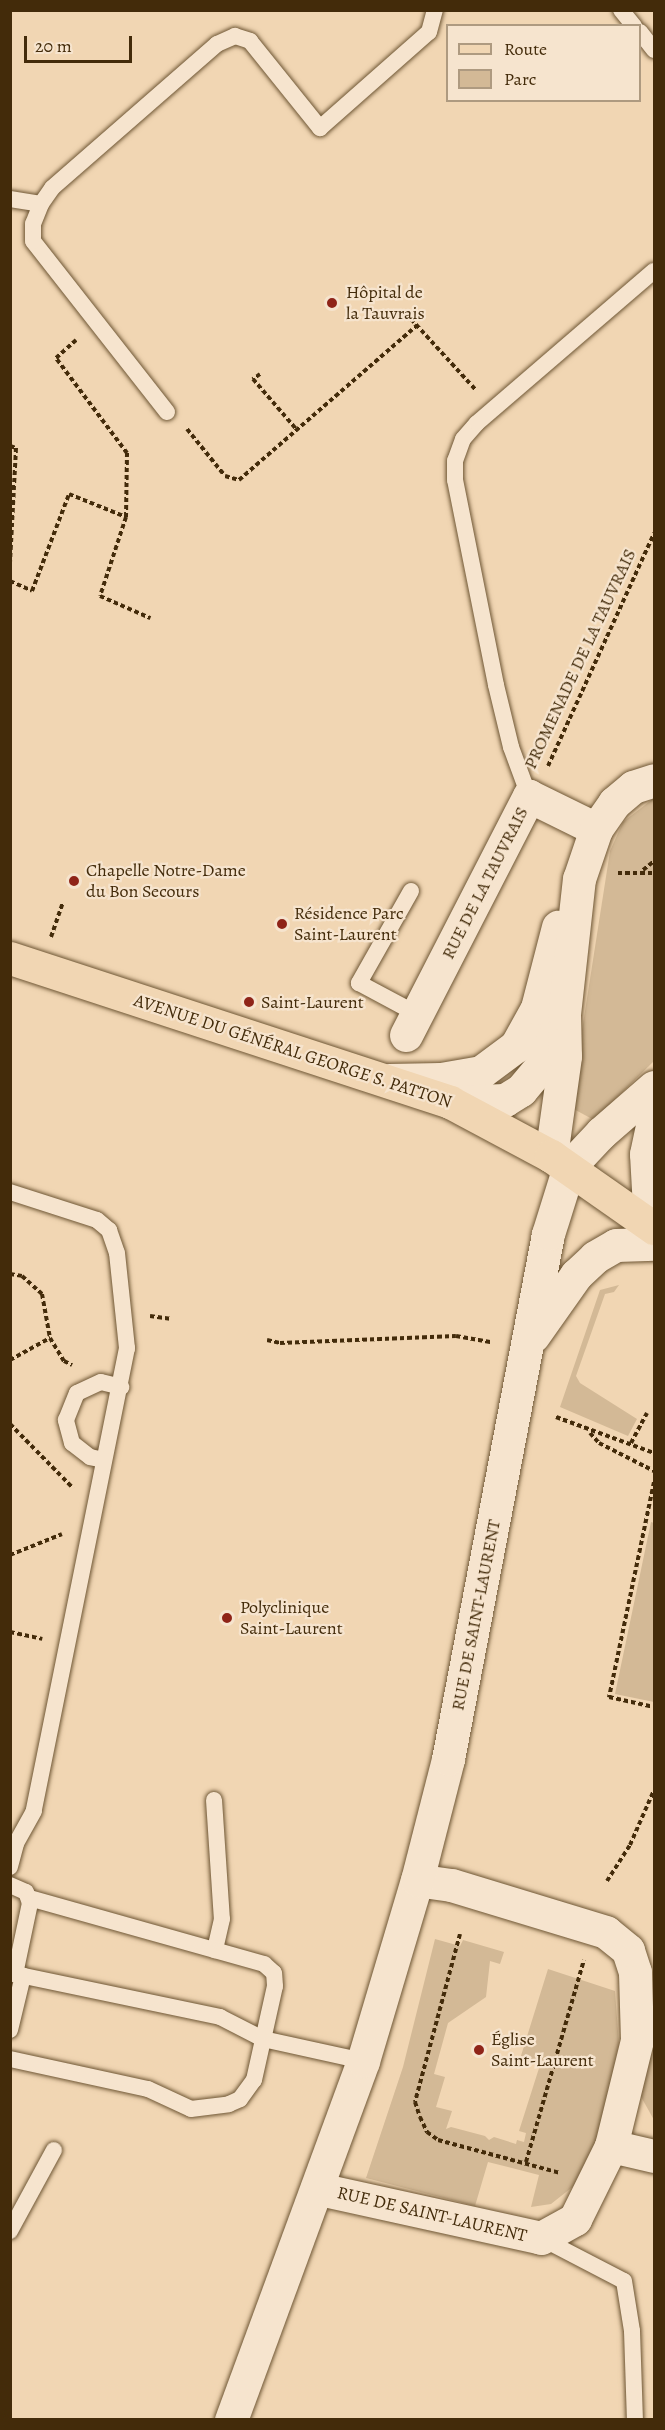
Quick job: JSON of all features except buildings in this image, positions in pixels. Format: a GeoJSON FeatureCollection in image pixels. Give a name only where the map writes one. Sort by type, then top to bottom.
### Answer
{"type":"FeatureCollection","features":[{"type":"Feature","properties":{"kind":"main road","name":"AVENUE DU GÉNÉRAL GEORGE S. PATTON"},"geometry":{"type":"LineString","coordinates":[[10,958],[450,1102],[560,1162],[653,1232]]}},
{"type":"Feature","properties":{"kind":"street"},"geometry":{"type":"LineString","coordinates":[[384,1080],[441,1079],[481,1072],[516,1046],[537,1008],[564,908],[579,879],[596,829],[614,803],[633,787],[654,780]]}},
{"type":"Feature","properties":{"kind":"street","name":"RUE DE LA TAUVRAIS"},"geometry":{"type":"LineString","coordinates":[[412,1025],[529,796],[596,829]]}},
{"type":"Feature","properties":{"kind":"street"},"geometry":{"type":"LineString","coordinates":[[560,1162],[565,1056],[564,1014],[579,879]]}},
{"type":"Feature","properties":{"kind":"street"},"geometry":{"type":"LineString","coordinates":[[450,1102],[505,1100],[521,1090],[540,1067],[564,1014]]}},
{"type":"Feature","properties":{"kind":"street"},"geometry":{"type":"LineString","coordinates":[[560,1162],[601,1133],[654,1087]]}},
{"type":"Feature","properties":{"kind":"street"},"geometry":{"type":"LineString","coordinates":[[653,1232],[646,1155],[654,1115]]}},
{"type":"Feature","properties":{"kind":"street","name":"RUE DE SAINT-LAURENT"},"geometry":{"type":"LineString","coordinates":[[231,2420],[319,2189],[363,2061],[417,1880],[448,1759],[525,1348],[556,1201],[560,1162]]}},
{"type":"Feature","properties":{"kind":"street","name":"RUE DE SAINT-LAURENT"},"geometry":{"type":"LineString","coordinates":[[525,1348],[576,1275],[595,1257],[616,1245],[653,1232]]}},
{"type":"Feature","properties":{"kind":"street","name":"RUE DE SAINT-LAURENT"},"geometry":{"type":"LineString","coordinates":[[319,2189],[541,2238],[575,2219],[611,2146],[637,2040],[645,1973],[628,1950],[606,1932],[451,1885],[417,1880]]}},
{"type":"Feature","properties":{"kind":"street"},"geometry":{"type":"LineString","coordinates":[[611,2146],[654,2156]]}},
{"type":"Feature","properties":{"kind":"lane"},"geometry":{"type":"LineString","coordinates":[[167,412],[95,324],[33,241],[33,224],[41,204],[52,188],[217,44],[235,36],[250,41],[320,128],[429,32],[435,10]]}},
{"type":"Feature","properties":{"kind":"lane"},"geometry":{"type":"LineString","coordinates":[[621,10],[632,24]]}},
{"type":"Feature","properties":{"kind":"lane"},"geometry":{"type":"LineString","coordinates":[[641,34],[654,50]]}},
{"type":"Feature","properties":{"kind":"lane"},"geometry":{"type":"LineString","coordinates":[[10,199],[41,204]]}},
{"type":"Feature","properties":{"kind":"lane"},"geometry":{"type":"LineString","coordinates":[[529,796],[511,747],[496,686],[454,480],[454,461],[463,439],[493,410],[654,271]]}},
{"type":"Feature","properties":{"kind":"lane"},"geometry":{"type":"LineString","coordinates":[[411,891],[359,983],[412,1025]]}},
{"type":"Feature","properties":{"kind":"lane"},"geometry":{"type":"LineString","coordinates":[[10,1192],[97,1220],[114,1238],[125,1313],[126,1348],[121,1387],[87,1540],[34,1811],[16,1844],[10,1867]]}},
{"type":"Feature","properties":{"kind":"lane"},"geometry":{"type":"LineString","coordinates":[[104,1460],[90,1457],[72,1443],[66,1420],[77,1393],[101,1382],[121,1387]]}},
{"type":"Feature","properties":{"kind":"lane"},"geometry":{"type":"LineString","coordinates":[[214,1800],[222,1919],[215,1950]]}},
{"type":"Feature","properties":{"kind":"lane"},"geometry":{"type":"LineString","coordinates":[[10,1885],[29,1898],[264,1964],[274,1973],[276,1986],[254,2080],[240,2099],[202,2109],[187,2108],[148,2090],[10,2059]]}},
{"type":"Feature","properties":{"kind":"lane"},"geometry":{"type":"LineString","coordinates":[[10,2030],[16,1975],[29,1898]]}},
{"type":"Feature","properties":{"kind":"lane"},"geometry":{"type":"LineString","coordinates":[[16,1975],[220,2017],[263,2039],[363,2061]]}},
{"type":"Feature","properties":{"kind":"lane"},"geometry":{"type":"LineString","coordinates":[[10,2231],[54,2150]]}},
{"type":"Feature","properties":{"kind":"lane"},"geometry":{"type":"LineString","coordinates":[[541,2238],[624,2281],[632,2331],[634,2420]]}},
{"type":"Feature","properties":{"kind":"path"},"geometry":{"type":"LineString","coordinates":[[411,319],[493,410]]}},
{"type":"Feature","properties":{"kind":"path"},"geometry":{"type":"LineString","coordinates":[[95,324],[56,358],[127,453],[126,517],[100,596],[150,618]]}},
{"type":"Feature","properties":{"kind":"path"},"geometry":{"type":"LineString","coordinates":[[167,412],[180,420],[225,476],[239,480],[417,325]]}},
{"type":"Feature","properties":{"kind":"path"},"geometry":{"type":"LineString","coordinates":[[260,374],[253,379],[297,429]]}},
{"type":"Feature","properties":{"kind":"path"},"geometry":{"type":"LineString","coordinates":[[10,446],[16,448],[10,562]]}},
{"type":"Feature","properties":{"kind":"path"},"geometry":{"type":"LineString","coordinates":[[10,580],[32,591],[69,494],[126,517]]}},
{"type":"Feature","properties":{"kind":"path","name":"PROMENADE DE LA TAUVRAIS"},"geometry":{"type":"LineString","coordinates":[[529,796],[554,757],[654,533]]}},
{"type":"Feature","properties":{"kind":"path"},"geometry":{"type":"LineString","coordinates":[[643,871],[654,861]]}},
{"type":"Feature","properties":{"kind":"path"},"geometry":{"type":"LineString","coordinates":[[56,925],[63,903]]}},
{"type":"Feature","properties":{"kind":"path"},"geometry":{"type":"LineString","coordinates":[[10,1274],[22,1276],[42,1294],[50,1338],[64,1361],[101,1382]]}},
{"type":"Feature","properties":{"kind":"path"},"geometry":{"type":"LineString","coordinates":[[146,1315],[172,1319]]}},
{"type":"Feature","properties":{"kind":"path"},"geometry":{"type":"LineString","coordinates":[[267,1340],[280,1343],[456,1336],[525,1348]]}},
{"type":"Feature","properties":{"kind":"path"},"geometry":{"type":"LineString","coordinates":[[10,1360],[50,1338]]}},
{"type":"Feature","properties":{"kind":"path"},"geometry":{"type":"LineString","coordinates":[[631,1443],[647,1413]]}},
{"type":"Feature","properties":{"kind":"path"},"geometry":{"type":"LineString","coordinates":[[556,1418],[590,1432],[604,1431],[654,1453]]}},
{"type":"Feature","properties":{"kind":"path"},"geometry":{"type":"LineString","coordinates":[[590,1432],[599,1443],[654,1471]]}},
{"type":"Feature","properties":{"kind":"path"},"geometry":{"type":"LineString","coordinates":[[654,1482],[609,1697],[654,1707]]}},
{"type":"Feature","properties":{"kind":"path"},"geometry":{"type":"LineString","coordinates":[[10,1555],[57,1533],[87,1540]]}},
{"type":"Feature","properties":{"kind":"path"},"geometry":{"type":"LineString","coordinates":[[607,1881],[630,1845],[654,1790]]}},
{"type":"Feature","properties":{"kind":"path"},"geometry":{"type":"LineString","coordinates":[[526,2162],[593,1928]]}},
{"type":"Feature","properties":{"kind":"path"},"geometry":{"type":"LineString","coordinates":[[460,1935],[415,2102],[428,2132],[438,2140],[526,2162],[592,2184]]}},
{"type":"Feature","properties":{"kind":"green space"},"geometry":{"type":"Polygon","coordinates":[[[654,798],[654,1061],[594,1120],[570,1107],[610,851],[623,822],[654,798]]]}},
{"type":"Feature","properties":{"kind":"green space"},"geometry":{"type":"Polygon","coordinates":[[[619,1285],[614,1292],[605,1294],[576,1376],[580,1383],[637,1419],[628,1436],[560,1407],[600,1290],[619,1285]]]}},
{"type":"Feature","properties":{"kind":"green space"},"geometry":{"type":"Polygon","coordinates":[[[651,1522],[654,1523],[654,1702],[615,1694],[651,1522]]]}},
{"type":"Feature","properties":{"kind":"green space"},"geometry":{"type":"Polygon","coordinates":[[[435,1939],[460,1946],[463,1940],[504,1952],[500,1964],[490,1961],[486,1997],[448,2023],[434,2074],[445,2077],[436,2107],[452,2111],[446,2129],[451,2127],[485,2136],[489,2140],[494,2137],[516,2144],[517,2140],[524,2142],[526,2133],[519,2131],[540,2065],[520,2059],[548,1969],[615,1991],[619,2045],[602,2123],[587,2170],[575,2185],[551,2204],[531,2207],[539,2175],[488,2162],[475,2206],[366,2178],[403,2067],[435,1939]]]}},
{"type":"Feature","properties":{"kind":"green space"},"geometry":{"type":"Polygon","coordinates":[[[654,2003],[654,2120],[635,2086],[654,2003]]]}},
{"type":"Feature","properties":{"kind":"place","name":"Hôpital de la Tauvrais"},"geometry":{"type":"Point","coordinates":[332,303]}},
{"type":"Feature","properties":{"kind":"place","name":"Chapelle Notre-Dame du Bon Secours"},"geometry":{"type":"Point","coordinates":[74,881]}},
{"type":"Feature","properties":{"kind":"place","name":"Résidence Parc Saint-Laurent"},"geometry":{"type":"Point","coordinates":[282,924]}},
{"type":"Feature","properties":{"kind":"place","name":"Saint-Laurent"},"geometry":{"type":"Point","coordinates":[249,1002]}},
{"type":"Feature","properties":{"kind":"place","name":"Polyclinique Saint-Laurent"},"geometry":{"type":"Point","coordinates":[227,1618]}},
{"type":"Feature","properties":{"kind":"place","name":"Église Saint-Laurent"},"geometry":{"type":"Point","coordinates":[479,2050]}}]}
